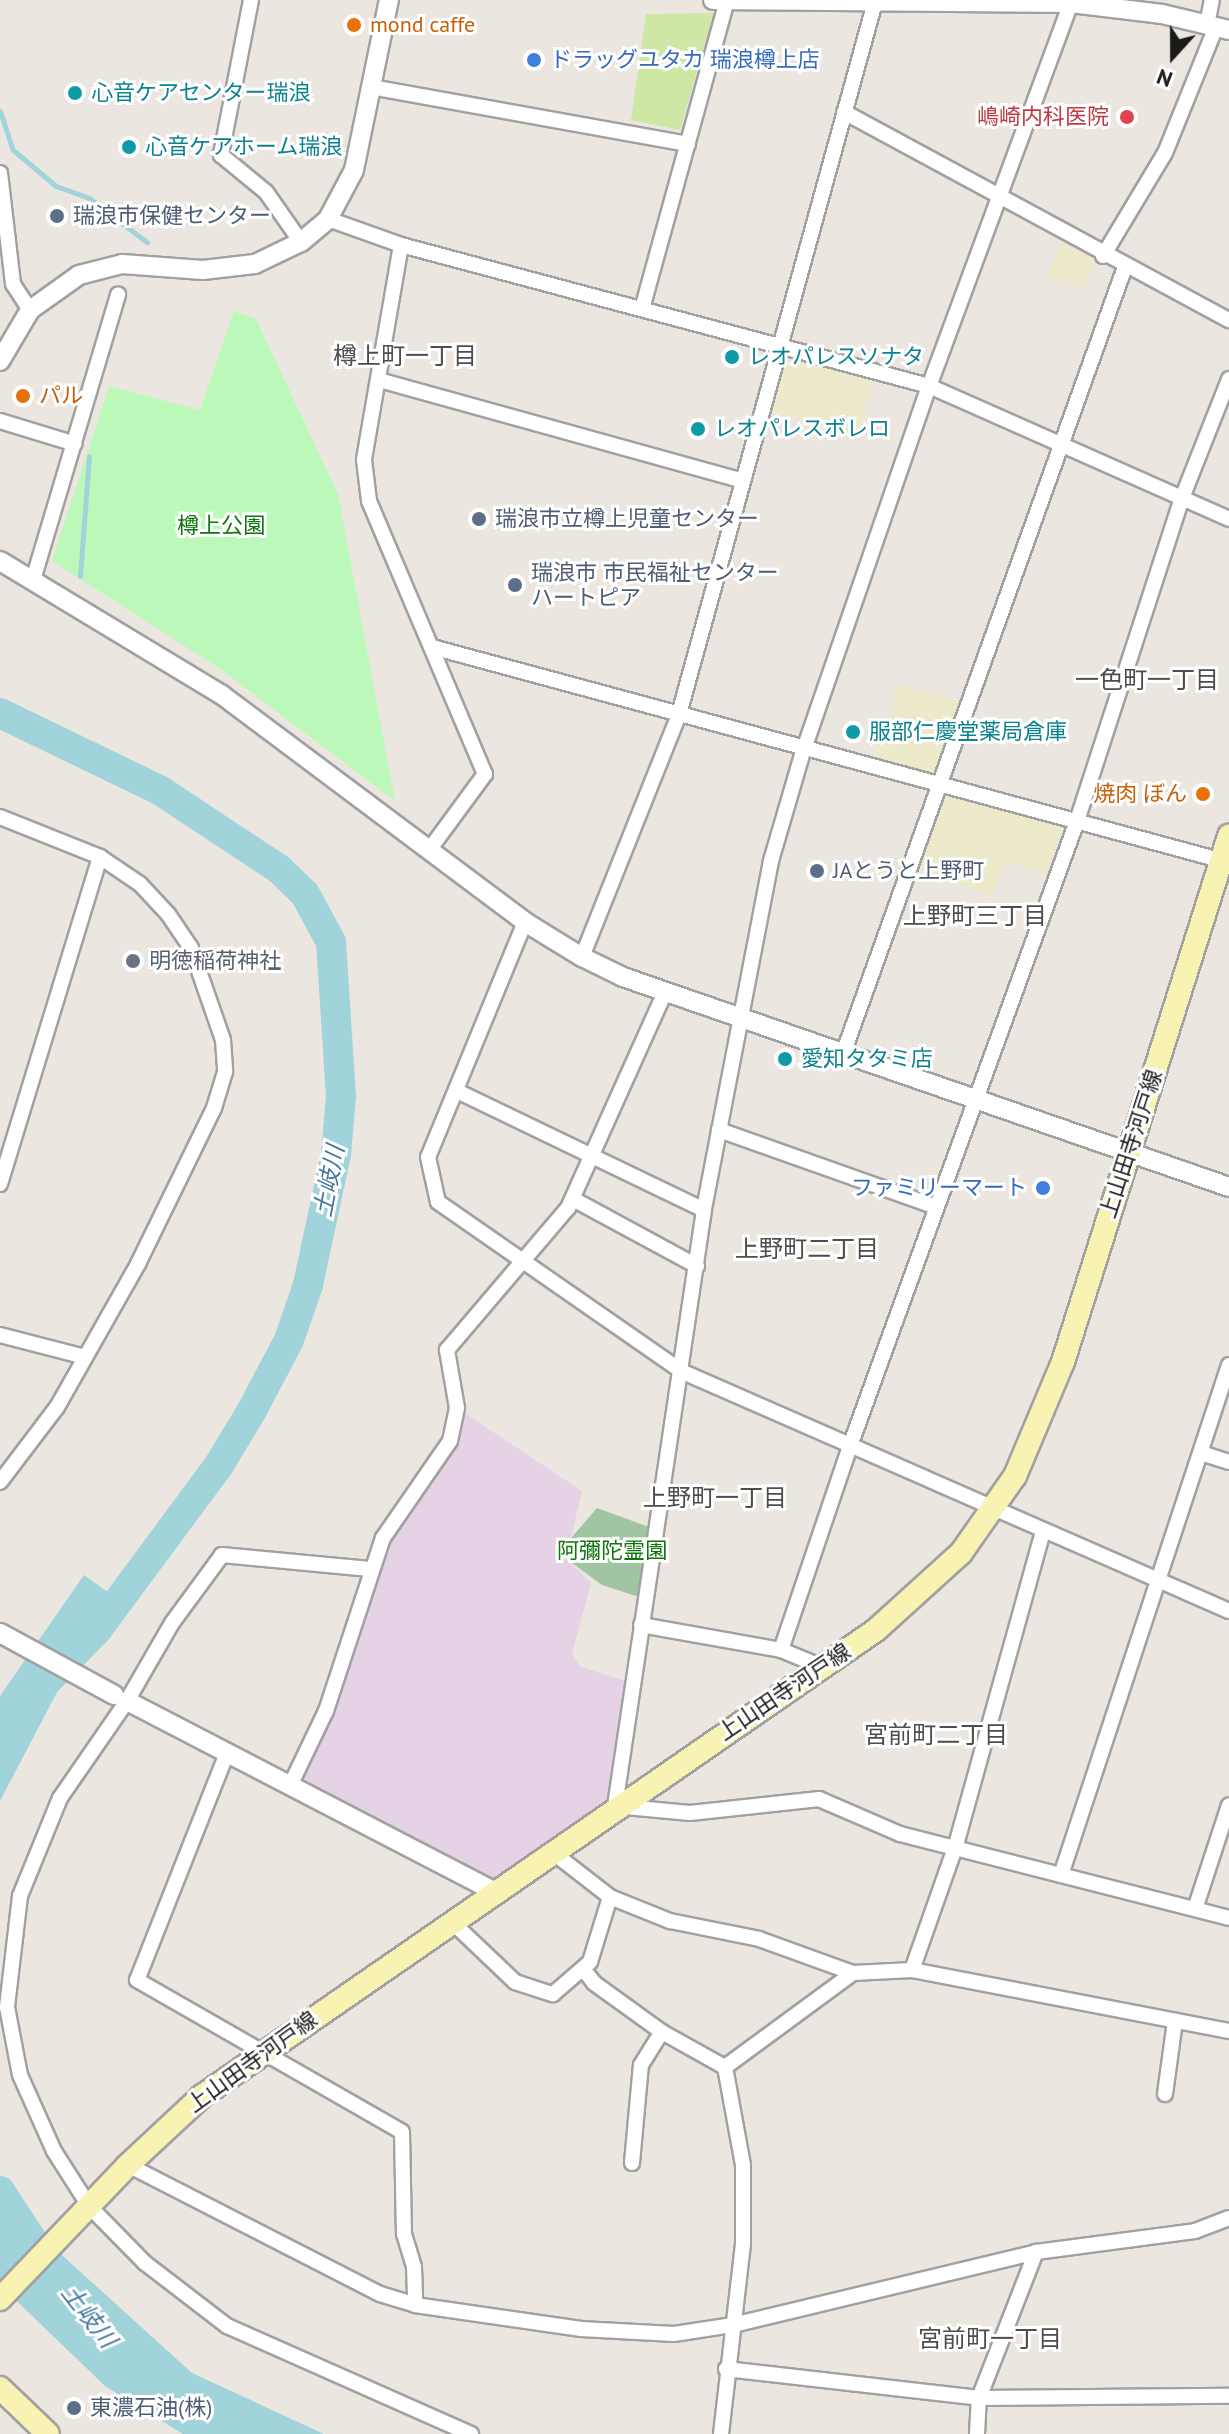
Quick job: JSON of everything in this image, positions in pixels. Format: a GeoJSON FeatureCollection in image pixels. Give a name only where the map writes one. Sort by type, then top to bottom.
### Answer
{"type":"FeatureCollection","features":[{"type":"Feature","properties":{"kind":"main road","name":"上山田寺河戸線"},"geometry":{"type":"LineString","coordinates":[[0,2299],[128,2165],[202,2096],[615,1806],[876,1630],[961,1553],[1034,1440],[1225,861],[1229,836]]}},
{"type":"Feature","properties":{"kind":"main road"},"geometry":{"type":"LineString","coordinates":[[0,2388],[48,2434]]}},
{"type":"Feature","properties":{"kind":"street"},"geometry":{"type":"LineString","coordinates":[[251,0],[221,155],[266,192],[301,242]]}},
{"type":"Feature","properties":{"kind":"street"},"geometry":{"type":"LineString","coordinates":[[0,361],[30,310],[64,284],[99,269],[149,262],[229,270],[265,260],[301,242],[328,219],[354,170],[389,0]]}},
{"type":"Feature","properties":{"kind":"street"},"geometry":{"type":"LineString","coordinates":[[713,0],[1072,2],[1217,27]]}},
{"type":"Feature","properties":{"kind":"street"},"geometry":{"type":"LineString","coordinates":[[642,309],[727,0]]}},
{"type":"Feature","properties":{"kind":"street"},"geometry":{"type":"LineString","coordinates":[[1103,256],[1165,153],[1217,27],[1212,0]]}},
{"type":"Feature","properties":{"kind":"street"},"geometry":{"type":"LineString","coordinates":[[582,957],[679,714],[875,2]]}},
{"type":"Feature","properties":{"kind":"street"},"geometry":{"type":"LineString","coordinates":[[1072,2],[929,386],[804,748],[771,861],[704,1210],[683,1372],[615,1806],[690,1813],[819,1799],[900,1834],[956,1845],[1229,1918]]}},
{"type":"Feature","properties":{"kind":"street"},"geometry":{"type":"LineString","coordinates":[[371,87],[688,144]]}},
{"type":"Feature","properties":{"kind":"street"},"geometry":{"type":"LineString","coordinates":[[844,112],[1103,256],[1229,320]]}},
{"type":"Feature","properties":{"kind":"street"},"geometry":{"type":"LineString","coordinates":[[0,173],[13,284],[30,310]]}},
{"type":"Feature","properties":{"kind":"street"},"geometry":{"type":"LineString","coordinates":[[328,219],[401,245],[929,386],[1229,519]]}},
{"type":"Feature","properties":{"kind":"street"},"geometry":{"type":"LineString","coordinates":[[401,245],[364,460],[369,501],[485,774],[430,849]]}},
{"type":"Feature","properties":{"kind":"street"},"geometry":{"type":"LineString","coordinates":[[843,1054],[937,783],[1125,267]]}},
{"type":"Feature","properties":{"kind":"street"},"geometry":{"type":"LineString","coordinates":[[33,580],[118,294]]}},
{"type":"Feature","properties":{"kind":"street"},"geometry":{"type":"LineString","coordinates":[[781,1650],[850,1446],[1077,821],[1182,498],[1229,379]]}},
{"type":"Feature","properties":{"kind":"street"},"geometry":{"type":"LineString","coordinates":[[379,380],[742,481]]}},
{"type":"Feature","properties":{"kind":"street"},"geometry":{"type":"LineString","coordinates":[[0,421],[75,444]]}},
{"type":"Feature","properties":{"kind":"street"},"geometry":{"type":"LineString","coordinates":[[0,561],[222,695],[525,922],[582,957],[665,992],[739,1015],[1229,1187]]}},
{"type":"Feature","properties":{"kind":"street"},"geometry":{"type":"LineString","coordinates":[[432,647],[1225,861]]}},
{"type":"Feature","properties":{"kind":"street"},"geometry":{"type":"LineString","coordinates":[[0,817],[100,857],[140,884],[191,948],[223,1040],[225,1072],[214,1108],[138,1264],[57,1407],[0,1482]]}},
{"type":"Feature","properties":{"kind":"street"},"geometry":{"type":"LineString","coordinates":[[0,1184],[100,857]]}},
{"type":"Feature","properties":{"kind":"street"},"geometry":{"type":"LineString","coordinates":[[525,922],[428,1157],[438,1202],[683,1372],[1159,1583],[1229,1611]]}},
{"type":"Feature","properties":{"kind":"street"},"geometry":{"type":"LineString","coordinates":[[290,1786],[326,1711],[367,1594],[370,1569],[383,1538],[450,1441],[457,1408],[447,1350],[524,1263],[573,1199],[595,1157],[665,992]]}},
{"type":"Feature","properties":{"kind":"street"},"geometry":{"type":"LineString","coordinates":[[457,1091],[704,1210]]}},
{"type":"Feature","properties":{"kind":"street"},"geometry":{"type":"LineString","coordinates":[[719,1130],[936,1207]]}},
{"type":"Feature","properties":{"kind":"street"},"geometry":{"type":"LineString","coordinates":[[573,1199],[697,1266]]}},
{"type":"Feature","properties":{"kind":"street"},"geometry":{"type":"LineString","coordinates":[[0,1335],[85,1357]]}},
{"type":"Feature","properties":{"kind":"street"},"geometry":{"type":"LineString","coordinates":[[1061,1875],[1229,1365]]}},
{"type":"Feature","properties":{"kind":"street"},"geometry":{"type":"LineString","coordinates":[[1201,1453],[1229,1462]]}},
{"type":"Feature","properties":{"kind":"street"},"geometry":{"type":"LineString","coordinates":[[912,1970],[956,1845],[1043,1532]]}},
{"type":"Feature","properties":{"kind":"street"},"geometry":{"type":"LineString","coordinates":[[370,1569],[222,1555],[120,1698],[60,1798],[34,1855],[20,1896],[7,2007],[20,2075],[54,2151],[88,2209],[145,2263],[227,2326],[471,2434]]}},
{"type":"Feature","properties":{"kind":"street"},"geometry":{"type":"LineString","coordinates":[[641,1625],[781,1650],[820,1666]]}},
{"type":"Feature","properties":{"kind":"street"},"geometry":{"type":"LineString","coordinates":[[0,1633],[494,1891]]}},
{"type":"Feature","properties":{"kind":"street"},"geometry":{"type":"LineString","coordinates":[[227,1753],[137,1980],[402,2132],[404,2234],[414,2267],[415,2305]]}},
{"type":"Feature","properties":{"kind":"street"},"geometry":{"type":"LineString","coordinates":[[1195,1909],[1229,1805]]}},
{"type":"Feature","properties":{"kind":"street"},"geometry":{"type":"LineString","coordinates":[[551,1851],[610,1897],[670,1921],[759,1939],[853,1973],[912,1970],[1229,2031]]}},
{"type":"Feature","properties":{"kind":"street"},"geometry":{"type":"LineString","coordinates":[[451,1921],[515,1982],[553,1994],[584,1970],[606,1924],[610,1897]]}},
{"type":"Feature","properties":{"kind":"street"},"geometry":{"type":"LineString","coordinates":[[584,1970],[594,1983],[662,2032],[725,2067]]}},
{"type":"Feature","properties":{"kind":"street"},"geometry":{"type":"LineString","coordinates":[[725,2067],[853,1973]]}},
{"type":"Feature","properties":{"kind":"street"},"geometry":{"type":"LineString","coordinates":[[1165,2094],[1175,2021]]}},
{"type":"Feature","properties":{"kind":"street"},"geometry":{"type":"LineString","coordinates":[[632,2163],[641,2065],[662,2032]]}},
{"type":"Feature","properties":{"kind":"street"},"geometry":{"type":"LineString","coordinates":[[721,2434],[726,2369],[743,2244],[743,2165],[725,2067]]}},
{"type":"Feature","properties":{"kind":"street"},"geometry":{"type":"LineString","coordinates":[[128,2165],[380,2294],[415,2305],[581,2329],[674,2334],[733,2325],[1036,2252],[1195,2231],[1229,2218]]}},
{"type":"Feature","properties":{"kind":"street"},"geometry":{"type":"LineString","coordinates":[[977,2434],[979,2398],[1036,2252]]}},
{"type":"Feature","properties":{"kind":"street"},"geometry":{"type":"LineString","coordinates":[[726,2369],[979,2398],[1229,2396]]}},
{"type":"Feature","properties":{"kind":"shaded area"},"geometry":{"type":"Polygon","coordinates":[[[1062,243],[1097,260],[1083,288],[1046,276],[1062,243]]]}},
{"type":"Feature","properties":{"kind":"shaded area"},"geometry":{"type":"Polygon","coordinates":[[[794,359],[874,380],[858,434],[772,412],[786,364],[794,359]]]}},
{"type":"Feature","properties":{"kind":"shaded area"},"geometry":{"type":"Polygon","coordinates":[[[899,684],[960,702],[934,774],[874,759],[899,684]]]}},
{"type":"Feature","properties":{"kind":"shaded area"},"geometry":{"type":"Polygon","coordinates":[[[943,792],[1063,825],[1047,874],[1006,861],[992,896],[917,867],[943,792]]]}},
{"type":"Feature","properties":{"kind":"shaded area"},"geometry":{"type":"Polygon","coordinates":[[[457,1408],[582,1491],[566,1559],[591,1583],[572,1654],[581,1667],[632,1683],[615,1806],[494,1891],[290,1786],[326,1711],[370,1569],[453,1446],[457,1408]]]}},
{"type":"Feature","properties":{"kind":"green space"},"geometry":{"type":"Polygon","coordinates":[[[714,13],[680,130],[631,120],[646,14],[714,13]]]}},
{"type":"Feature","properties":{"kind":"green space","name":"樽上公園"},"geometry":{"type":"Polygon","coordinates":[[[234,311],[256,319],[338,494],[395,801],[219,668],[52,561],[109,386],[200,410],[234,311]]]}},
{"type":"Feature","properties":{"kind":"green space","name":"阿彌陀霊園"},"geometry":{"type":"Polygon","coordinates":[[[597,1508],[649,1527],[639,1597],[602,1585],[572,1563],[572,1537],[597,1508]]]}},
{"type":"Feature","properties":{"kind":"water"},"geometry":{"type":"Polygon","coordinates":[[[84,1575],[109,1593],[0,1801],[0,1696],[84,1575]]]}},
{"type":"Feature","properties":{"kind":"water"},"geometry":{"type":"Polygon","coordinates":[[[0,2199],[192,2373],[324,2434],[183,2434],[105,2386],[0,2285],[0,2199]]]}},
{"type":"Feature","properties":{"kind":"waterway"},"geometry":{"type":"LineString","coordinates":[[0,111],[12,149],[56,186],[89,198],[147,242]]}},
{"type":"Feature","properties":{"kind":"waterway"},"geometry":{"type":"LineString","coordinates":[[80,576],[89,456]]}},
{"type":"Feature","properties":{"kind":"waterway","name":"土岐川"},"geometry":{"type":"LineString","coordinates":[[0,713],[161,791],[279,869],[305,894],[331,942],[341,1096],[336,1154],[308,1285],[289,1340],[251,1412],[219,1465],[97,1630],[0,1729]]}},
{"type":"Feature","properties":{"kind":"waterway","name":"土岐川"},"geometry":{"type":"LineString","coordinates":[[0,2191],[34,2243]]}},
{"type":"Feature","properties":{"kind":"place","name":"mond caffe"},"geometry":{"type":"Point","coordinates":[354,25]}},
{"type":"Feature","properties":{"kind":"place","name":"ドラッグユタカ 瑞浪樽上店"},"geometry":{"type":"Point","coordinates":[534,60]}},
{"type":"Feature","properties":{"kind":"place","name":"心音ケアセンター瑞浪"},"geometry":{"type":"Point","coordinates":[75,93]}},
{"type":"Feature","properties":{"kind":"place","name":"嶋崎内科医院"},"geometry":{"type":"Point","coordinates":[1127,117]}},
{"type":"Feature","properties":{"kind":"place","name":"心音ケアホーム瑞浪"},"geometry":{"type":"Point","coordinates":[129,147]}},
{"type":"Feature","properties":{"kind":"place","name":"瑞浪市保健センター"},"geometry":{"type":"Point","coordinates":[57,216]}},
{"type":"Feature","properties":{"kind":"place","name":"レオパレスソナタ"},"geometry":{"type":"Point","coordinates":[732,357]}},
{"type":"Feature","properties":{"kind":"place","name":"パル"},"geometry":{"type":"Point","coordinates":[23,396]}},
{"type":"Feature","properties":{"kind":"place","name":"レオパレスボレロ"},"geometry":{"type":"Point","coordinates":[698,429]}},
{"type":"Feature","properties":{"kind":"place","name":"瑞浪市立樽上児童センター"},"geometry":{"type":"Point","coordinates":[479,519]}},
{"type":"Feature","properties":{"kind":"place","name":"瑞浪市 市民福祉センター ハートピア"},"geometry":{"type":"Point","coordinates":[515,585]}},
{"type":"Feature","properties":{"kind":"place","name":"服部仁慶堂薬局倉庫"},"geometry":{"type":"Point","coordinates":[853,732]}},
{"type":"Feature","properties":{"kind":"place","name":"焼肉 ぼん"},"geometry":{"type":"Point","coordinates":[1203,794]}},
{"type":"Feature","properties":{"kind":"place","name":"JAとうと上野町"},"geometry":{"type":"Point","coordinates":[817,871]}},
{"type":"Feature","properties":{"kind":"place","name":"明徳稲荷神社"},"geometry":{"type":"Point","coordinates":[133,961]}},
{"type":"Feature","properties":{"kind":"place","name":"愛知タタミ店"},"geometry":{"type":"Point","coordinates":[785,1059]}},
{"type":"Feature","properties":{"kind":"place","name":"ファミリーマート"},"geometry":{"type":"Point","coordinates":[1043,1188]}},
{"type":"Feature","properties":{"kind":"place","name":"東濃石油(株)"},"geometry":{"type":"Point","coordinates":[74,2408]}},
{"type":"Feature","properties":{"kind":"district","name":"樽上町一丁目"},"geometry":{"type":"Point","coordinates":[405,356]}},
{"type":"Feature","properties":{"kind":"district","name":"一色町一丁目"},"geometry":{"type":"Point","coordinates":[1147,680]}},
{"type":"Feature","properties":{"kind":"district","name":"上野町三丁目"},"geometry":{"type":"Point","coordinates":[975,916]}},
{"type":"Feature","properties":{"kind":"district","name":"上野町二丁目"},"geometry":{"type":"Point","coordinates":[807,1249]}},
{"type":"Feature","properties":{"kind":"district","name":"上野町一丁目"},"geometry":{"type":"Point","coordinates":[715,1498]}},
{"type":"Feature","properties":{"kind":"district","name":"宮前町二丁目"},"geometry":{"type":"Point","coordinates":[936,1735]}},
{"type":"Feature","properties":{"kind":"district","name":"宮前町一丁目"},"geometry":{"type":"Point","coordinates":[990,2339]}}]}
